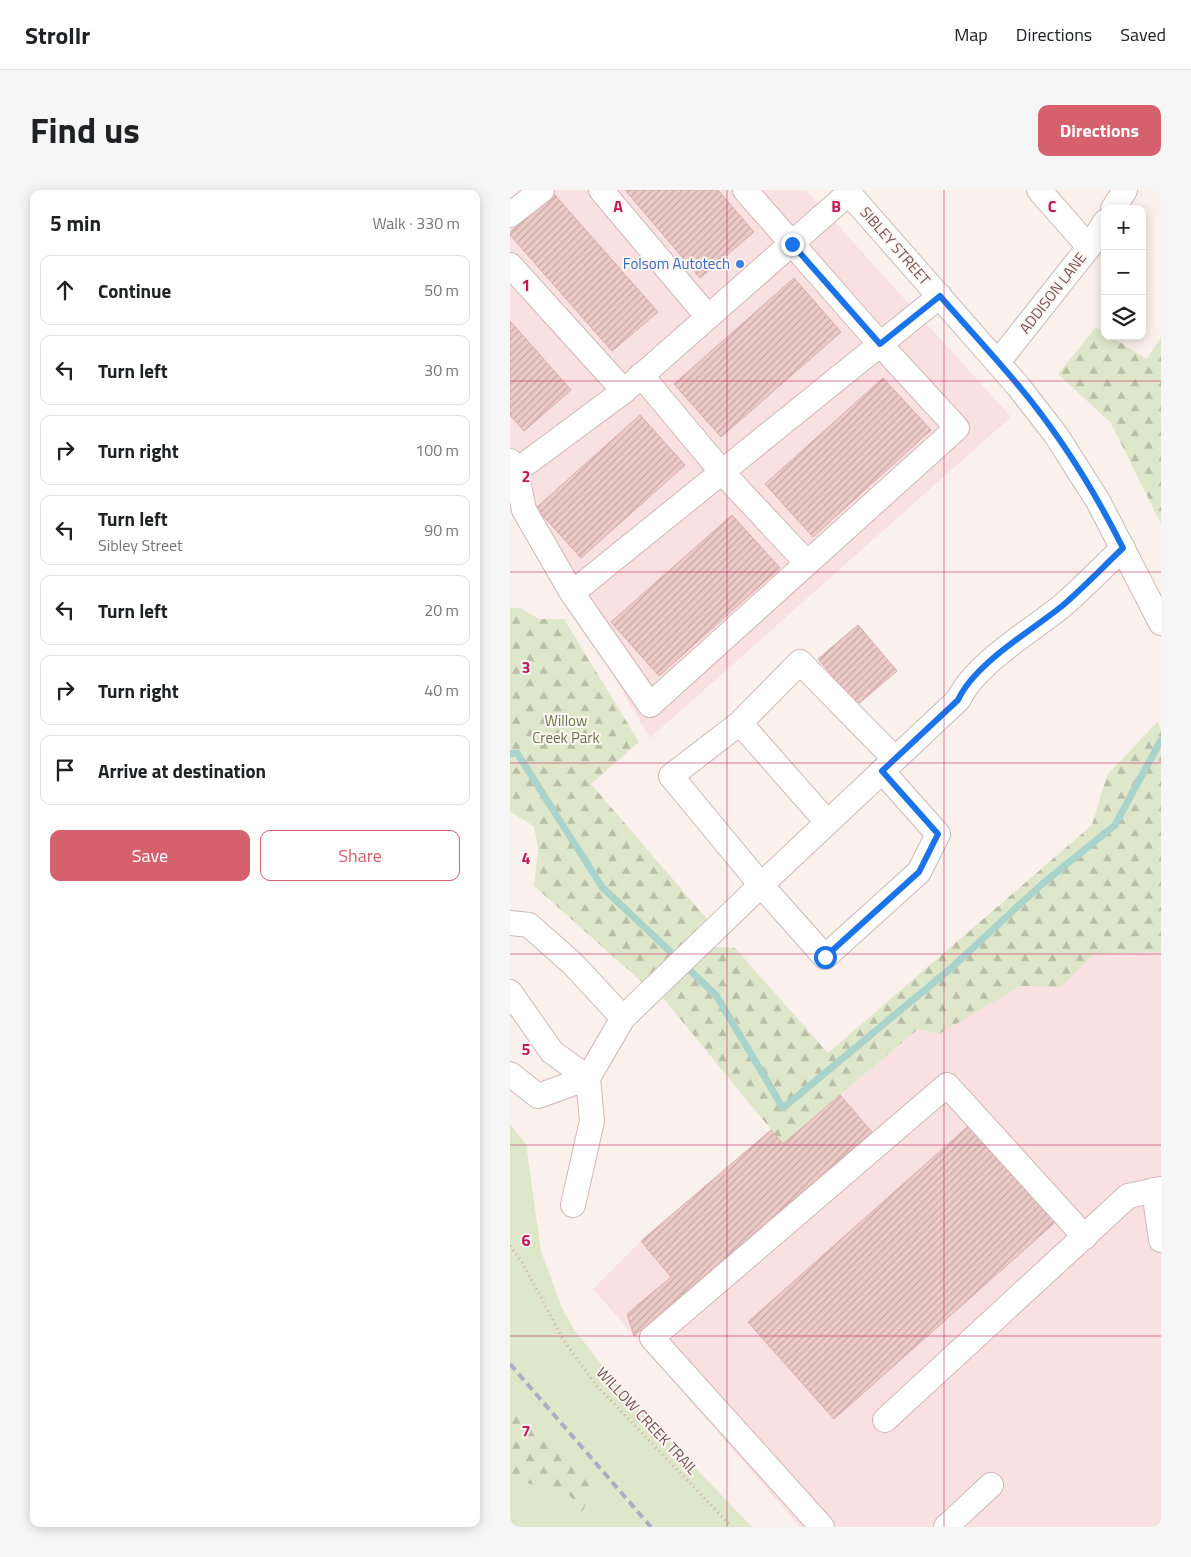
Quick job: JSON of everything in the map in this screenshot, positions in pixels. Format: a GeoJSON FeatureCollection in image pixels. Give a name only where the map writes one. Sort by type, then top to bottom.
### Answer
{"type":"FeatureCollection","features":[{"type":"Feature","properties":{"kind":"street"},"geometry":{"type":"LineString","coordinates":[[510,216],[542,190]]}},
{"type":"Feature","properties":{"kind":"street"},"geometry":{"type":"LineString","coordinates":[[600,190],[708,317]]}},
{"type":"Feature","properties":{"kind":"street"},"geometry":{"type":"LineString","coordinates":[[745,190],[792,244],[880,344],[958,428],[650,705],[572,593],[524,510],[513,466],[624,391],[792,244],[848,191]]}},
{"type":"Feature","properties":{"kind":"street"},"geometry":{"type":"LineString","coordinates":[[1039,190],[1088,247]]}},
{"type":"Feature","properties":{"kind":"street"},"geometry":{"type":"LineString","coordinates":[[1116,205],[1125,190]]}},
{"type":"Feature","properties":{"kind":"street","name":"SIBLEY STREET"},"geometry":{"type":"LineString","coordinates":[[848,191],[998,362],[1056,435],[1098,501],[1161,624]]}},
{"type":"Feature","properties":{"kind":"street","name":"ADDISON LANE"},"geometry":{"type":"LineString","coordinates":[[998,362],[1101,228]]}},
{"type":"Feature","properties":{"kind":"street"},"geometry":{"type":"LineString","coordinates":[[510,265],[624,391]]}},
{"type":"Feature","properties":{"kind":"street"},"geometry":{"type":"LineString","coordinates":[[572,593],[940,296]]}},
{"type":"Feature","properties":{"kind":"street"},"geometry":{"type":"LineString","coordinates":[[642,375],[722,472],[807,563]]}},
{"type":"Feature","properties":{"kind":"street"},"geometry":{"type":"LineString","coordinates":[[573,1204],[592,1121],[588,1078],[623,1018],[827,822],[958,700],[965,684],[1062,605],[1123,548]]}},
{"type":"Feature","properties":{"kind":"street"},"geometry":{"type":"LineString","coordinates":[[800,662],[888,765],[938,834],[919,872],[825,957],[761,885],[671,776],[740,723],[800,662]]}},
{"type":"Feature","properties":{"kind":"street"},"geometry":{"type":"LineString","coordinates":[[740,723],[827,822]]}},
{"type":"Feature","properties":{"kind":"street"},"geometry":{"type":"LineString","coordinates":[[510,923],[529,925],[573,964],[623,1018]]}},
{"type":"Feature","properties":{"kind":"street"},"geometry":{"type":"LineString","coordinates":[[510,992],[552,1052],[588,1078]]}},
{"type":"Feature","properties":{"kind":"street"},"geometry":{"type":"LineString","coordinates":[[510,1074],[538,1096],[588,1078]]}},
{"type":"Feature","properties":{"kind":"street"},"geometry":{"type":"LineString","coordinates":[[822,1527],[652,1338],[947,1085],[1084,1236]]}},
{"type":"Feature","properties":{"kind":"street"},"geometry":{"type":"LineString","coordinates":[[886,1420],[1128,1196],[1157,1190],[1161,1240]]}},
{"type":"Feature","properties":{"kind":"street"},"geometry":{"type":"LineString","coordinates":[[946,1527],[991,1485]]}},
{"type":"Feature","properties":{"kind":"path","name":"WILLOW CREEK TRAIL"},"geometry":{"type":"LineString","coordinates":[[510,1246],[522,1262],[564,1341],[597,1386],[732,1527]]}},
{"type":"Feature","properties":{"kind":"shaded area"},"geometry":{"type":"Polygon","coordinates":[[[542,190],[806,190],[1011,417],[650,738],[510,500],[510,217],[542,190]]]}},
{"type":"Feature","properties":{"kind":"shaded area"},"geometry":{"type":"Polygon","coordinates":[[[1161,823],[1161,1527],[800,1527],[593,1289],[641,1241],[771,1130],[784,1143],[1161,823]]]}},
{"type":"Feature","properties":{"kind":"green space"},"geometry":{"type":"Polygon","coordinates":[[[1096,327],[1101,330],[1101,340],[1116,340],[1147,359],[1161,337],[1161,524],[1111,423],[1058,374],[1096,327]]]}},
{"type":"Feature","properties":{"kind":"green space","name":"Willow Creek Park"},"geometry":{"type":"Polygon","coordinates":[[[510,608],[520,608],[539,619],[564,619],[639,742],[591,784],[708,920],[643,983],[534,886],[538,849],[534,826],[510,812],[510,608]]]}},
{"type":"Feature","properties":{"kind":"green space"},"geometry":{"type":"Polygon","coordinates":[[[1158,721],[1161,731],[1161,952],[1095,954],[1060,987],[1020,986],[939,1034],[918,1029],[783,1144],[663,998],[712,947],[735,948],[828,1053],[1092,825],[1107,775],[1158,721]]]}},
{"type":"Feature","properties":{"kind":"green space"},"geometry":{"type":"Polygon","coordinates":[[[510,1124],[526,1144],[541,1251],[562,1308],[573,1328],[628,1398],[752,1527],[510,1527],[510,1124]]]}},
{"type":"Feature","properties":{"kind":"green space"},"geometry":{"type":"Polygon","coordinates":[[[510,1404],[588,1477],[593,1490],[582,1512],[568,1493],[510,1479],[510,1404]]]}},
{"type":"Feature","properties":{"kind":"building"},"geometry":{"type":"Polygon","coordinates":[[[625,190],[718,190],[754,232],[700,278],[625,190]]]}},
{"type":"Feature","properties":{"kind":"building"},"geometry":{"type":"Polygon","coordinates":[[[554,194],[658,312],[612,351],[510,235],[510,232],[554,194]]]}},
{"type":"Feature","properties":{"kind":"building"},"geometry":{"type":"Polygon","coordinates":[[[794,278],[841,332],[721,437],[674,384],[794,278]]]}},
{"type":"Feature","properties":{"kind":"building"},"geometry":{"type":"Polygon","coordinates":[[[510,321],[571,390],[524,431],[510,415],[510,321]]]}},
{"type":"Feature","properties":{"kind":"building"},"geometry":{"type":"Polygon","coordinates":[[[883,378],[931,430],[813,537],[765,484],[883,378]]]}},
{"type":"Feature","properties":{"kind":"building"},"geometry":{"type":"Polygon","coordinates":[[[640,415],[685,465],[581,558],[536,508],[640,415]]]}},
{"type":"Feature","properties":{"kind":"building"},"geometry":{"type":"Polygon","coordinates":[[[732,515],[780,568],[659,676],[611,622],[732,515]]]}},
{"type":"Feature","properties":{"kind":"building"},"geometry":{"type":"Polygon","coordinates":[[[858,625],[897,671],[857,705],[818,659],[858,625]]]}},
{"type":"Feature","properties":{"kind":"building"},"geometry":{"type":"Polygon","coordinates":[[[840,1095],[872,1132],[634,1336],[627,1314],[671,1277],[641,1241],[771,1130],[783,1144],[840,1095]]]}},
{"type":"Feature","properties":{"kind":"building"},"geometry":{"type":"Polygon","coordinates":[[[974,1121],[1060,1218],[834,1419],[748,1322],[974,1121]]]}},
{"type":"Feature","properties":{"kind":"waterway"},"geometry":{"type":"LineString","coordinates":[[510,754],[517,753],[602,887],[716,995],[783,1108],[950,969],[1041,885],[1115,825],[1161,740]]}},
{"type":"Feature","properties":{"kind":"railway"},"geometry":{"type":"LineString","coordinates":[[510,1364],[651,1527]]}},
{"type":"Feature","properties":{"kind":"place","name":"Folsom Autotech"},"geometry":{"type":"Point","coordinates":[740,264]}},
{"type":"Feature","properties":{"kind":"route"},"geometry":{"type":"LineString","coordinates":[[792,244],[880,344],[940,296],[1018,386],[1056,435],[1098,501],[1123,548],[1062,605],[965,684],[958,700],[882,771],[938,834],[919,872],[825,957]]}}]}
